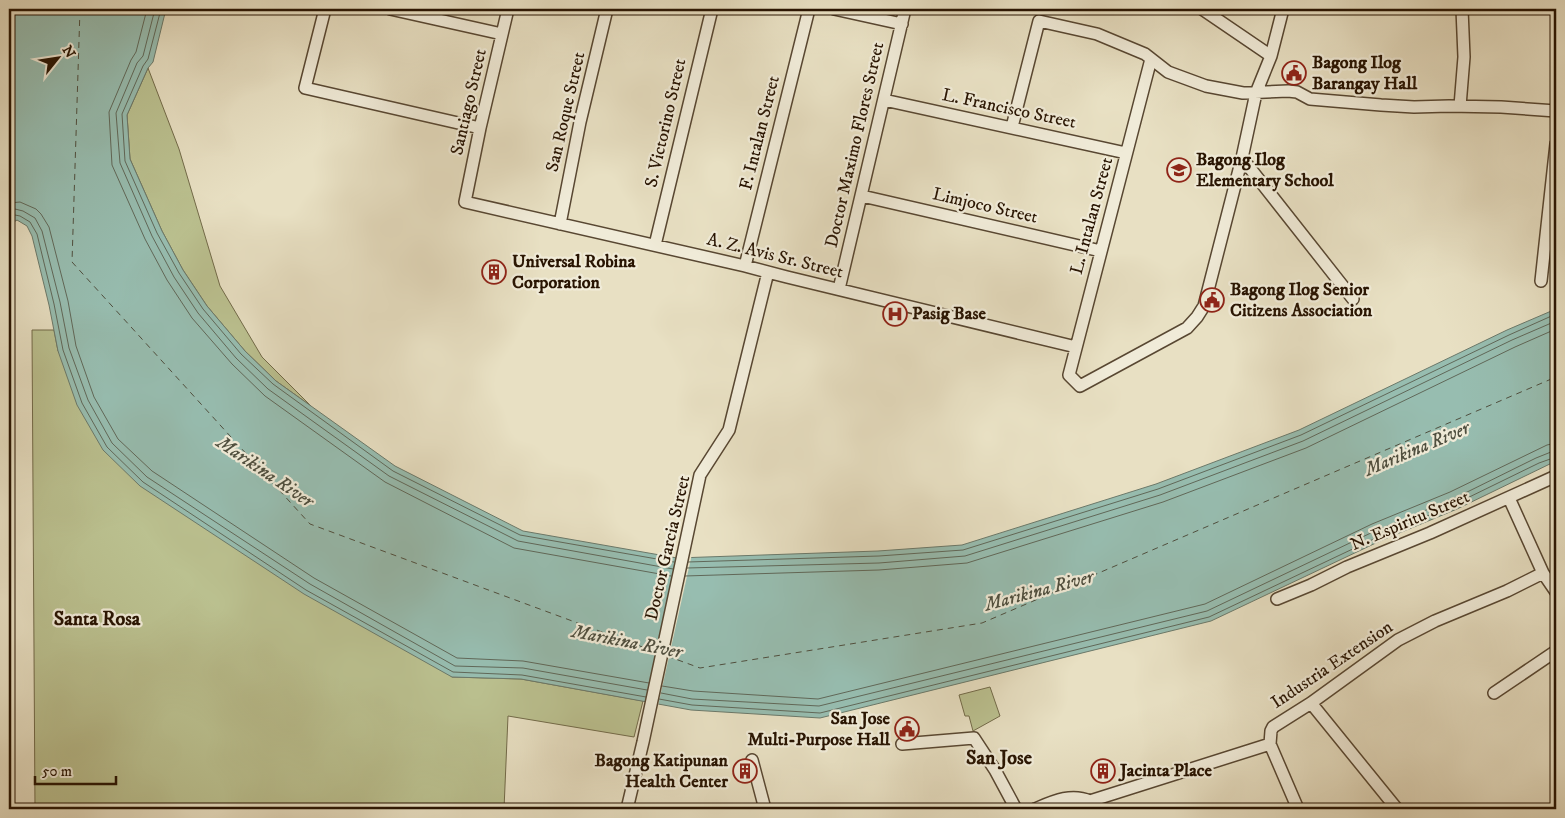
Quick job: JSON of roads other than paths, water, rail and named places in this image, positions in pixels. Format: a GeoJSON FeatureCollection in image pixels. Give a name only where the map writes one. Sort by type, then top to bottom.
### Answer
{"type":"FeatureCollection","features":[{"type":"Feature","properties":{"kind":"street"},"geometry":{"type":"LineString","coordinates":[[325,9],[305,88],[480,128]]}},
{"type":"Feature","properties":{"kind":"street"},"geometry":{"type":"LineString","coordinates":[[390,9],[502,34]]}},
{"type":"Feature","properties":{"kind":"street","name":"Santiago Street"},"geometry":{"type":"LineString","coordinates":[[465,202],[508,9]]}},
{"type":"Feature","properties":{"kind":"street","name":"San Roque Street"},"geometry":{"type":"LineString","coordinates":[[560,224],[580,122],[607,9]]}},
{"type":"Feature","properties":{"kind":"street","name":"S. Victorino Street"},"geometry":{"type":"LineString","coordinates":[[655,245],[712,9]]}},
{"type":"Feature","properties":{"kind":"street","name":"F. Intalan Street"},"geometry":{"type":"LineString","coordinates":[[745,266],[809,9]]}},
{"type":"Feature","properties":{"kind":"street"},"geometry":{"type":"LineString","coordinates":[[834,9],[902,24]]}},
{"type":"Feature","properties":{"kind":"street","name":"Doctor Maximo Flores Street"},"geometry":{"type":"LineString","coordinates":[[839,289],[905,9]]}},
{"type":"Feature","properties":{"kind":"street"},"geometry":{"type":"LineString","coordinates":[[1202,9],[1272,56]]}},
{"type":"Feature","properties":{"kind":"street"},"geometry":{"type":"LineString","coordinates":[[1283,9],[1272,56],[1256,93],[1242,158],[1353,299]]}},
{"type":"Feature","properties":{"kind":"street"},"geometry":{"type":"LineString","coordinates":[[1460,106],[1464,57],[1462,9]]}},
{"type":"Feature","properties":{"kind":"street"},"geometry":{"type":"LineString","coordinates":[[1012,127],[1039,21],[1097,34],[1145,54],[1168,72],[1206,86],[1243,93],[1288,91],[1297,92],[1310,99],[1372,104],[1556,111]]}},
{"type":"Feature","properties":{"kind":"street","name":"L. Intalan Street"},"geometry":{"type":"LineString","coordinates":[[1150,59],[1069,375],[1080,386],[1187,328],[1197,317],[1204,306],[1242,158]]}},
{"type":"Feature","properties":{"kind":"street","name":"L. Francisco Street"},"geometry":{"type":"LineString","coordinates":[[884,100],[1126,153]]}},
{"type":"Feature","properties":{"kind":"street"},"geometry":{"type":"LineString","coordinates":[[1541,281],[1556,144]]}},
{"type":"Feature","properties":{"kind":"street","name":"Limjoco Street"},"geometry":{"type":"LineString","coordinates":[[862,196],[1101,251]]}},
{"type":"Feature","properties":{"kind":"street","name":"A. Z. Avis Sr. Street"},"geometry":{"type":"LineString","coordinates":[[465,202],[745,266],[1076,347]]}},
{"type":"Feature","properties":{"kind":"street","name":"Doctor Garcia Street"},"geometry":{"type":"LineString","coordinates":[[626,809],[643,742],[700,475],[729,430],[768,272]]}},
{"type":"Feature","properties":{"kind":"street","name":"N. Espiritu Street"},"geometry":{"type":"LineString","coordinates":[[1278,599],[1556,476]]}},
{"type":"Feature","properties":{"kind":"street"},"geometry":{"type":"LineString","coordinates":[[1509,498],[1550,576],[1556,592]]}},
{"type":"Feature","properties":{"kind":"street","name":"Industria Extension"},"geometry":{"type":"LineString","coordinates":[[1270,744],[1273,727],[1311,703],[1398,640],[1435,621],[1550,576]]}},
{"type":"Feature","properties":{"kind":"street"},"geometry":{"type":"LineString","coordinates":[[1494,693],[1556,652]]}},
{"type":"Feature","properties":{"kind":"street"},"geometry":{"type":"LineString","coordinates":[[1311,703],[1397,809]]}},
{"type":"Feature","properties":{"kind":"street"},"geometry":{"type":"LineString","coordinates":[[902,744],[974,738],[995,770],[1016,809]]}},
{"type":"Feature","properties":{"kind":"street"},"geometry":{"type":"LineString","coordinates":[[1035,809],[1065,798],[1080,797],[1092,805],[1270,744],[1298,809]]}},
{"type":"Feature","properties":{"kind":"street"},"geometry":{"type":"LineString","coordinates":[[752,760],[765,809]]}},
{"type":"Feature","properties":{"kind":"water","name":"Marikina River"},"geometry":{"type":"Polygon","coordinates":[[[9,9],[166,9],[153,62],[148,68],[127,115],[130,159],[162,231],[183,270],[207,306],[245,351],[276,381],[395,466],[523,531],[677,558],[878,551],[962,545],[1156,484],[1299,430],[1507,330],[1556,309],[1556,461],[1457,509],[1380,541],[1211,621],[820,718],[691,710],[521,679],[452,677],[304,594],[140,486],[103,450],[77,405],[58,351],[32,236],[27,226],[17,220],[9,225],[9,9]]]}},
{"type":"Feature","properties":{"kind":"place","name":"Bagong Ilog Barangay Hall"},"geometry":{"type":"Point","coordinates":[1294,73]}},
{"type":"Feature","properties":{"kind":"place","name":"Bagong Ilog Elementary School"},"geometry":{"type":"Point","coordinates":[1179,170]}},
{"type":"Feature","properties":{"kind":"place","name":"Universal Robina Corporation"},"geometry":{"type":"Point","coordinates":[494,272]}},
{"type":"Feature","properties":{"kind":"place","name":"Bagong Ilog Senior Citizens Association"},"geometry":{"type":"Point","coordinates":[1212,300]}},
{"type":"Feature","properties":{"kind":"place","name":"Pasig Base"},"geometry":{"type":"Point","coordinates":[895,314]}},
{"type":"Feature","properties":{"kind":"place","name":"San Jose Multi-Purpose Hall"},"geometry":{"type":"Point","coordinates":[907,729]}},
{"type":"Feature","properties":{"kind":"place","name":"Bagong Katipunan Health Center"},"geometry":{"type":"Point","coordinates":[745,771]}},
{"type":"Feature","properties":{"kind":"place","name":"Jacinta Place"},"geometry":{"type":"Point","coordinates":[1103,771]}},
{"type":"Feature","properties":{"kind":"district","name":"Santa Rosa"},"geometry":{"type":"Point","coordinates":[97,619]}},
{"type":"Feature","properties":{"kind":"district","name":"San Jose"},"geometry":{"type":"Point","coordinates":[999,758]}}]}
